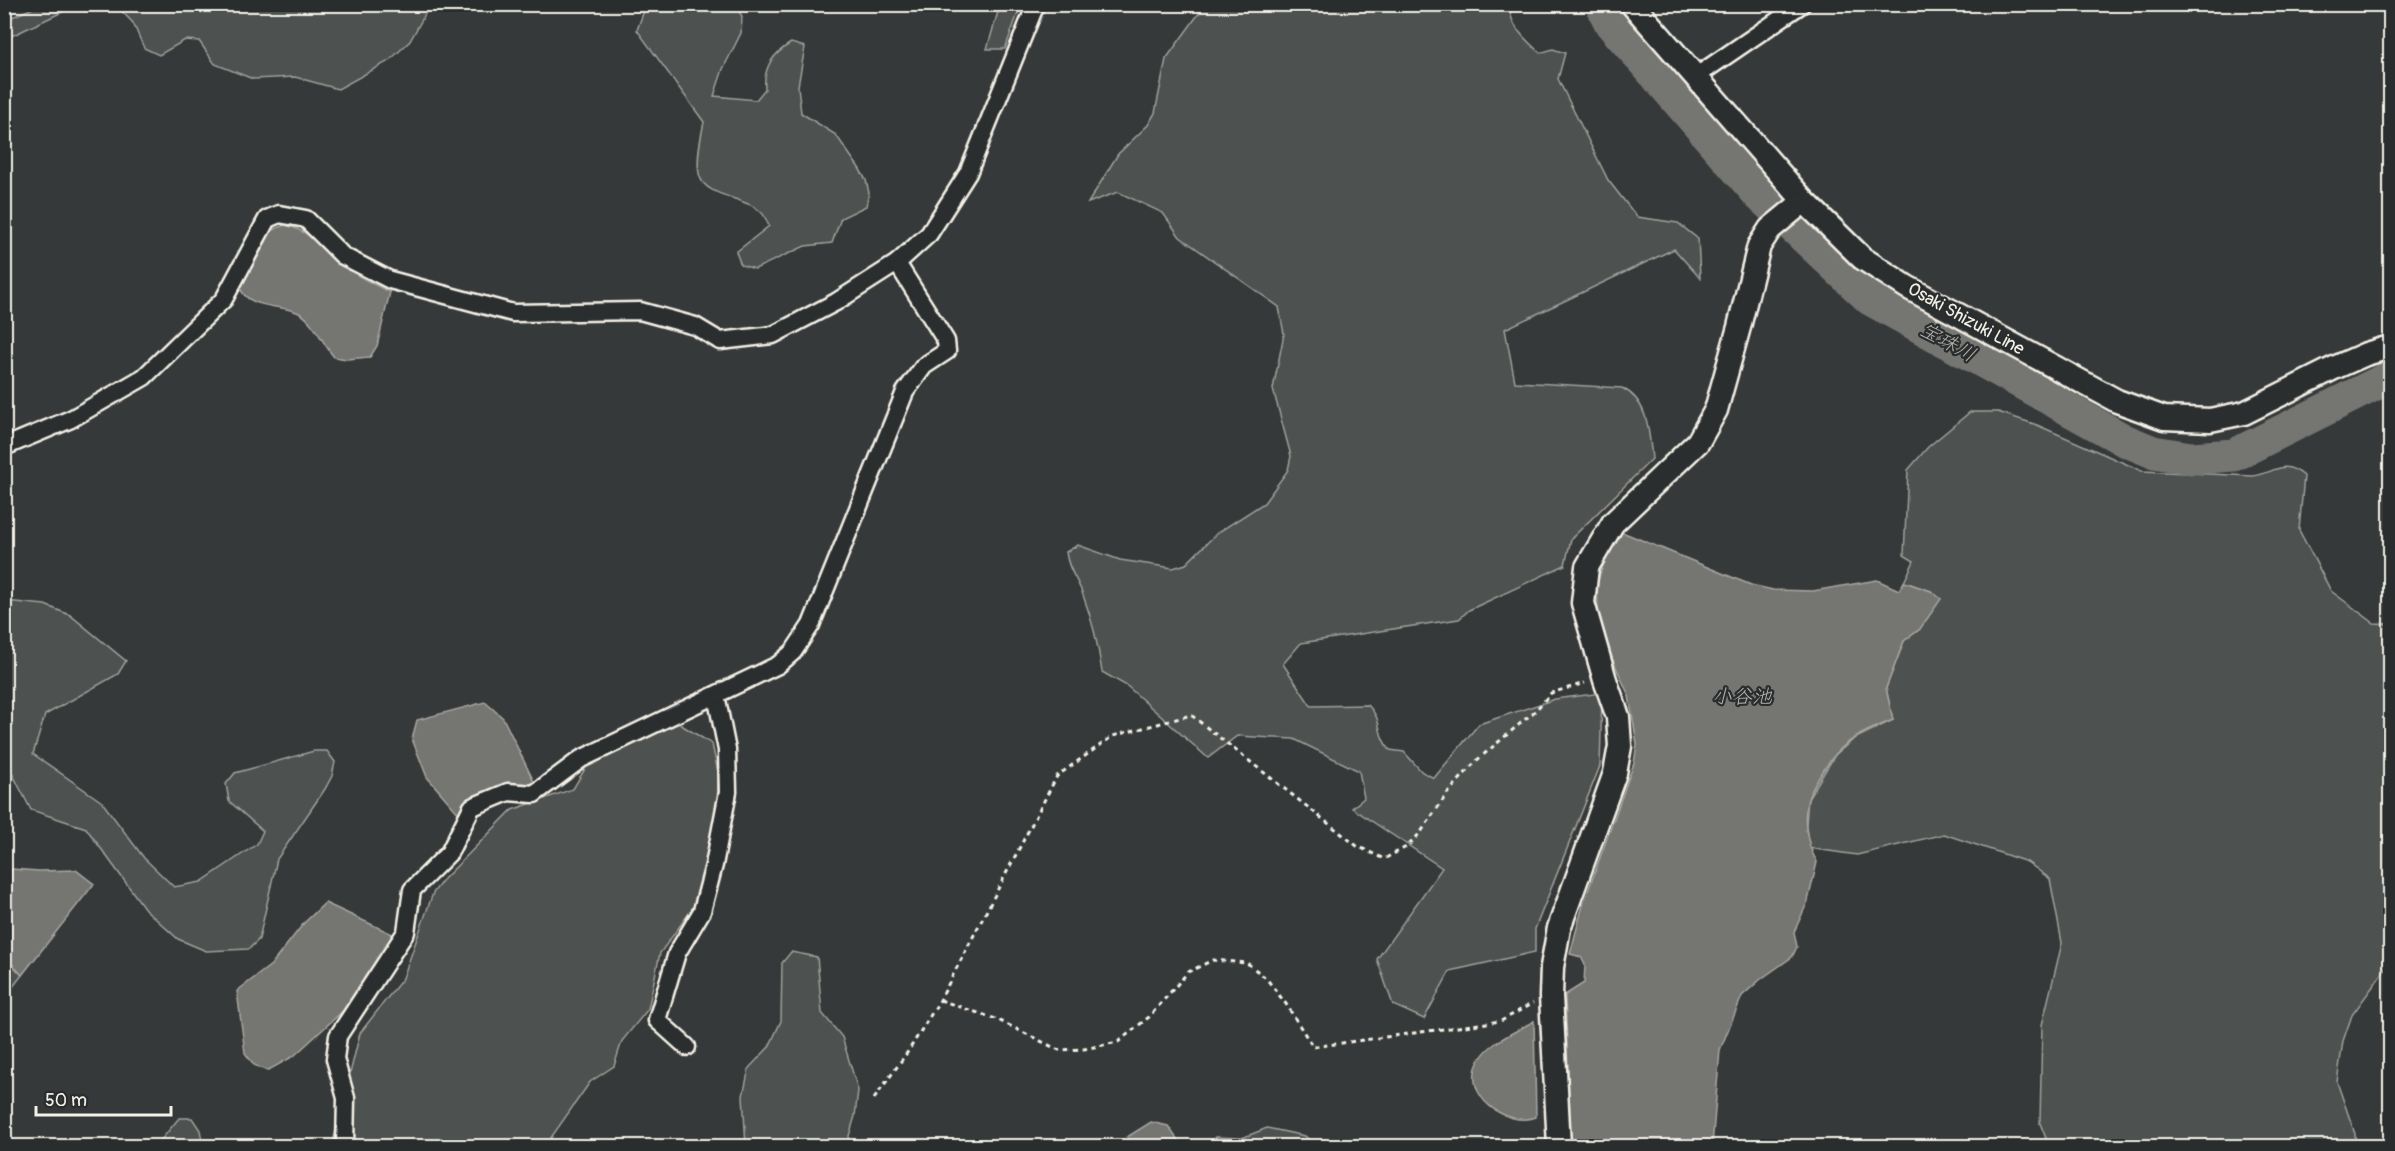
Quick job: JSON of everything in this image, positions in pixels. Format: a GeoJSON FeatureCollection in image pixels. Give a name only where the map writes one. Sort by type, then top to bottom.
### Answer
{"type":"FeatureCollection","features":[{"type":"Feature","properties":{"kind":"street"},"geometry":{"type":"LineString","coordinates":[[4,447],[71,419],[144,377],[224,299],[267,219],[279,214],[306,219],[343,256],[390,280],[513,313],[640,311],[695,326],[720,341],[773,334],[836,302],[897,263],[928,234],[968,173],[1036,4]]}},
{"type":"Feature","properties":{"kind":"street","name":"Osaki Shizuki Line"},"geometry":{"type":"LineString","coordinates":[[1632,4],[1800,205],[1862,258],[1907,287],[2117,401],[2164,418],[2210,420],[2244,413],[2334,368],[2366,354],[2391,347]]}},
{"type":"Feature","properties":{"kind":"street"},"geometry":{"type":"LineString","coordinates":[[1695,77],[1802,4]]}},
{"type":"Feature","properties":{"kind":"street"},"geometry":{"type":"LineString","coordinates":[[1559,1146],[1551,996],[1552,967],[1559,928],[1614,773],[1620,746],[1618,717],[1583,603],[1587,567],[1613,523],[1698,442],[1716,410],[1759,246],[1770,229],[1800,205]]}},
{"type":"Feature","properties":{"kind":"street"},"geometry":{"type":"LineString","coordinates":[[345,1146],[346,1098],[336,1059],[338,1036],[406,932],[412,890],[449,853],[472,807],[508,792],[534,794],[581,759],[778,665],[794,652],[811,626],[905,392],[924,366],[947,351],[946,341],[897,263]]}},
{"type":"Feature","properties":{"kind":"street"},"geometry":{"type":"LineString","coordinates":[[687,1047],[657,1020],[677,953],[702,912],[714,866],[728,792],[727,750],[716,695]]}},
{"type":"Feature","properties":{"kind":"path"},"geometry":{"type":"LineString","coordinates":[[874,1099],[909,1050],[940,1000],[1057,776],[1113,735],[1191,715],[1357,846],[1384,859],[1408,846],[1421,832],[1447,794],[1476,761],[1535,711],[1551,693],[1605,680]]}},
{"type":"Feature","properties":{"kind":"path"},"geometry":{"type":"LineString","coordinates":[[940,1000],[996,1019],[1059,1050],[1084,1049],[1118,1042],[1149,1017],[1188,972],[1213,960],[1247,963],[1266,978],[1286,1004],[1313,1047],[1501,1021],[1536,1001],[1551,996]]}},
{"type":"Feature","properties":{"kind":"shaded area"},"geometry":{"type":"Polygon","coordinates":[[[40,5],[77,5],[5,39],[5,20],[40,5]]]}},
{"type":"Feature","properties":{"kind":"shaded area"},"geometry":{"type":"Polygon","coordinates":[[[116,5],[430,5],[410,41],[389,61],[338,89],[295,77],[253,79],[215,64],[199,41],[185,40],[159,55],[144,48],[133,23],[116,5]]]}},
{"type":"Feature","properties":{"kind":"shaded area"},"geometry":{"type":"Polygon","coordinates":[[[646,5],[734,5],[742,16],[741,33],[723,69],[714,96],[756,100],[765,89],[766,74],[774,57],[791,43],[805,47],[798,86],[801,113],[836,135],[866,180],[869,193],[866,206],[841,218],[832,243],[805,246],[755,269],[741,265],[736,252],[769,226],[763,214],[755,208],[710,189],[700,177],[698,157],[704,122],[637,30],[646,5]]]}},
{"type":"Feature","properties":{"kind":"shaded area"},"geometry":{"type":"Polygon","coordinates":[[[1000,5],[1021,5],[1005,49],[987,49],[1000,5]]]}},
{"type":"Feature","properties":{"kind":"shaded area"},"geometry":{"type":"Polygon","coordinates":[[[1205,5],[1510,5],[1515,26],[1540,53],[1553,49],[1565,53],[1558,79],[1608,180],[1637,217],[1678,223],[1698,239],[1700,278],[1674,249],[1505,329],[1515,382],[1622,388],[1638,401],[1646,419],[1652,459],[1571,539],[1565,565],[1469,610],[1459,619],[1301,643],[1283,664],[1311,706],[1368,705],[1376,716],[1382,738],[1390,750],[1404,752],[1422,772],[1434,778],[1479,724],[1555,699],[1602,693],[1600,766],[1535,929],[1535,952],[1450,971],[1424,1019],[1393,1005],[1377,959],[1442,868],[1352,808],[1364,798],[1359,771],[1294,739],[1237,736],[1208,758],[1127,686],[1102,672],[1090,614],[1067,558],[1066,552],[1078,545],[1120,560],[1173,568],[1186,564],[1217,533],[1264,503],[1288,470],[1291,456],[1273,389],[1284,334],[1279,307],[1180,237],[1163,213],[1118,192],[1088,203],[1118,154],[1148,125],[1155,113],[1166,59],[1205,5]]]}},
{"type":"Feature","properties":{"kind":"shaded area"},"geometry":{"type":"Polygon","coordinates":[[[1970,412],[1998,412],[2037,425],[2142,471],[2253,476],[2284,467],[2296,471],[2304,476],[2299,530],[2331,591],[2374,623],[2390,624],[2390,963],[2352,1015],[2343,1041],[2337,1082],[2355,1134],[2356,1146],[2049,1146],[2040,1123],[2042,1025],[2062,943],[2050,879],[2027,862],[1944,834],[1857,855],[1808,848],[1806,825],[1808,799],[1835,755],[1854,739],[1893,720],[1886,688],[1904,641],[1920,629],[1931,591],[1904,582],[1914,561],[1904,555],[1908,470],[1928,447],[1970,412]]]}},
{"type":"Feature","properties":{"kind":"shaded area"},"geometry":{"type":"Polygon","coordinates":[[[5,601],[45,605],[70,615],[126,661],[118,674],[45,715],[33,754],[102,802],[144,858],[174,887],[201,882],[257,844],[263,831],[229,801],[226,784],[235,773],[314,751],[327,751],[335,762],[332,776],[325,789],[277,859],[259,939],[249,949],[206,951],[178,939],[145,909],[86,828],[31,810],[5,759],[5,601]]]}},
{"type":"Feature","properties":{"kind":"shaded area"},"geometry":{"type":"Polygon","coordinates":[[[678,723],[712,744],[718,772],[717,826],[703,882],[693,908],[660,953],[648,1009],[622,1041],[614,1066],[590,1082],[547,1146],[332,1146],[360,1033],[403,978],[433,893],[442,881],[512,810],[573,789],[592,757],[678,723]]]}},
{"type":"Feature","properties":{"kind":"shaded area"},"geometry":{"type":"Polygon","coordinates":[[[791,952],[817,957],[822,1013],[842,1037],[858,1090],[855,1116],[846,1146],[746,1146],[743,1096],[749,1068],[769,1047],[781,1021],[782,963],[791,952]]]}},
{"type":"Feature","properties":{"kind":"shaded area"},"geometry":{"type":"Polygon","coordinates":[[[5,957],[22,975],[5,997],[5,957]]]}},
{"type":"Feature","properties":{"kind":"shaded area"},"geometry":{"type":"Polygon","coordinates":[[[179,1118],[192,1118],[200,1130],[203,1146],[156,1146],[179,1118]]]}},
{"type":"Feature","properties":{"kind":"shaded area"},"geometry":{"type":"Polygon","coordinates":[[[1267,1128],[1305,1136],[1316,1146],[1207,1146],[1216,1137],[1242,1138],[1267,1128]]]}},
{"type":"Feature","properties":{"kind":"water"},"geometry":{"type":"Polygon","coordinates":[[[285,225],[304,232],[356,274],[390,292],[377,346],[370,357],[347,359],[334,357],[304,316],[291,310],[255,302],[242,292],[239,284],[262,241],[276,228],[285,225]]]}},
{"type":"Feature","properties":{"kind":"water","name":"小谷池"},"geometry":{"type":"Polygon","coordinates":[[[1622,532],[1751,585],[1773,590],[1813,591],[1877,580],[1899,590],[1904,582],[1931,591],[1941,599],[1920,629],[1904,641],[1886,688],[1893,720],[1861,734],[1846,744],[1823,770],[1810,795],[1806,807],[1806,823],[1808,840],[1817,862],[1808,901],[1794,932],[1797,947],[1792,957],[1742,996],[1720,1050],[1712,1146],[1571,1146],[1565,995],[1584,983],[1585,965],[1581,957],[1570,954],[1583,905],[1634,763],[1637,744],[1629,696],[1599,629],[1597,582],[1608,553],[1622,532]]]}},
{"type":"Feature","properties":{"kind":"water"},"geometry":{"type":"Polygon","coordinates":[[[485,702],[503,718],[538,790],[459,814],[427,777],[412,739],[417,720],[485,702]]]}},
{"type":"Feature","properties":{"kind":"water"},"geometry":{"type":"Polygon","coordinates":[[[11,869],[76,870],[94,884],[22,975],[5,957],[5,896],[11,869]]]}},
{"type":"Feature","properties":{"kind":"water"},"geometry":{"type":"Polygon","coordinates":[[[325,903],[399,937],[358,997],[294,1056],[267,1071],[254,1065],[245,1053],[237,991],[271,965],[304,923],[325,903]]]}},
{"type":"Feature","properties":{"kind":"water"},"geometry":{"type":"Polygon","coordinates":[[[1534,1021],[1536,1117],[1512,1118],[1500,1113],[1481,1097],[1476,1086],[1475,1074],[1479,1061],[1489,1048],[1534,1021]]]}},
{"type":"Feature","properties":{"kind":"water"},"geometry":{"type":"Polygon","coordinates":[[[1151,1122],[1168,1126],[1182,1146],[1132,1146],[1127,1137],[1151,1122]]]}},
{"type":"Feature","properties":{"kind":"waterway","name":"宝珠川"},"geometry":{"type":"LineString","coordinates":[[1601,4],[1611,24],[1759,195],[1870,299],[2124,440],[2153,452],[2191,458],[2234,455],[2390,377]]}}]}
